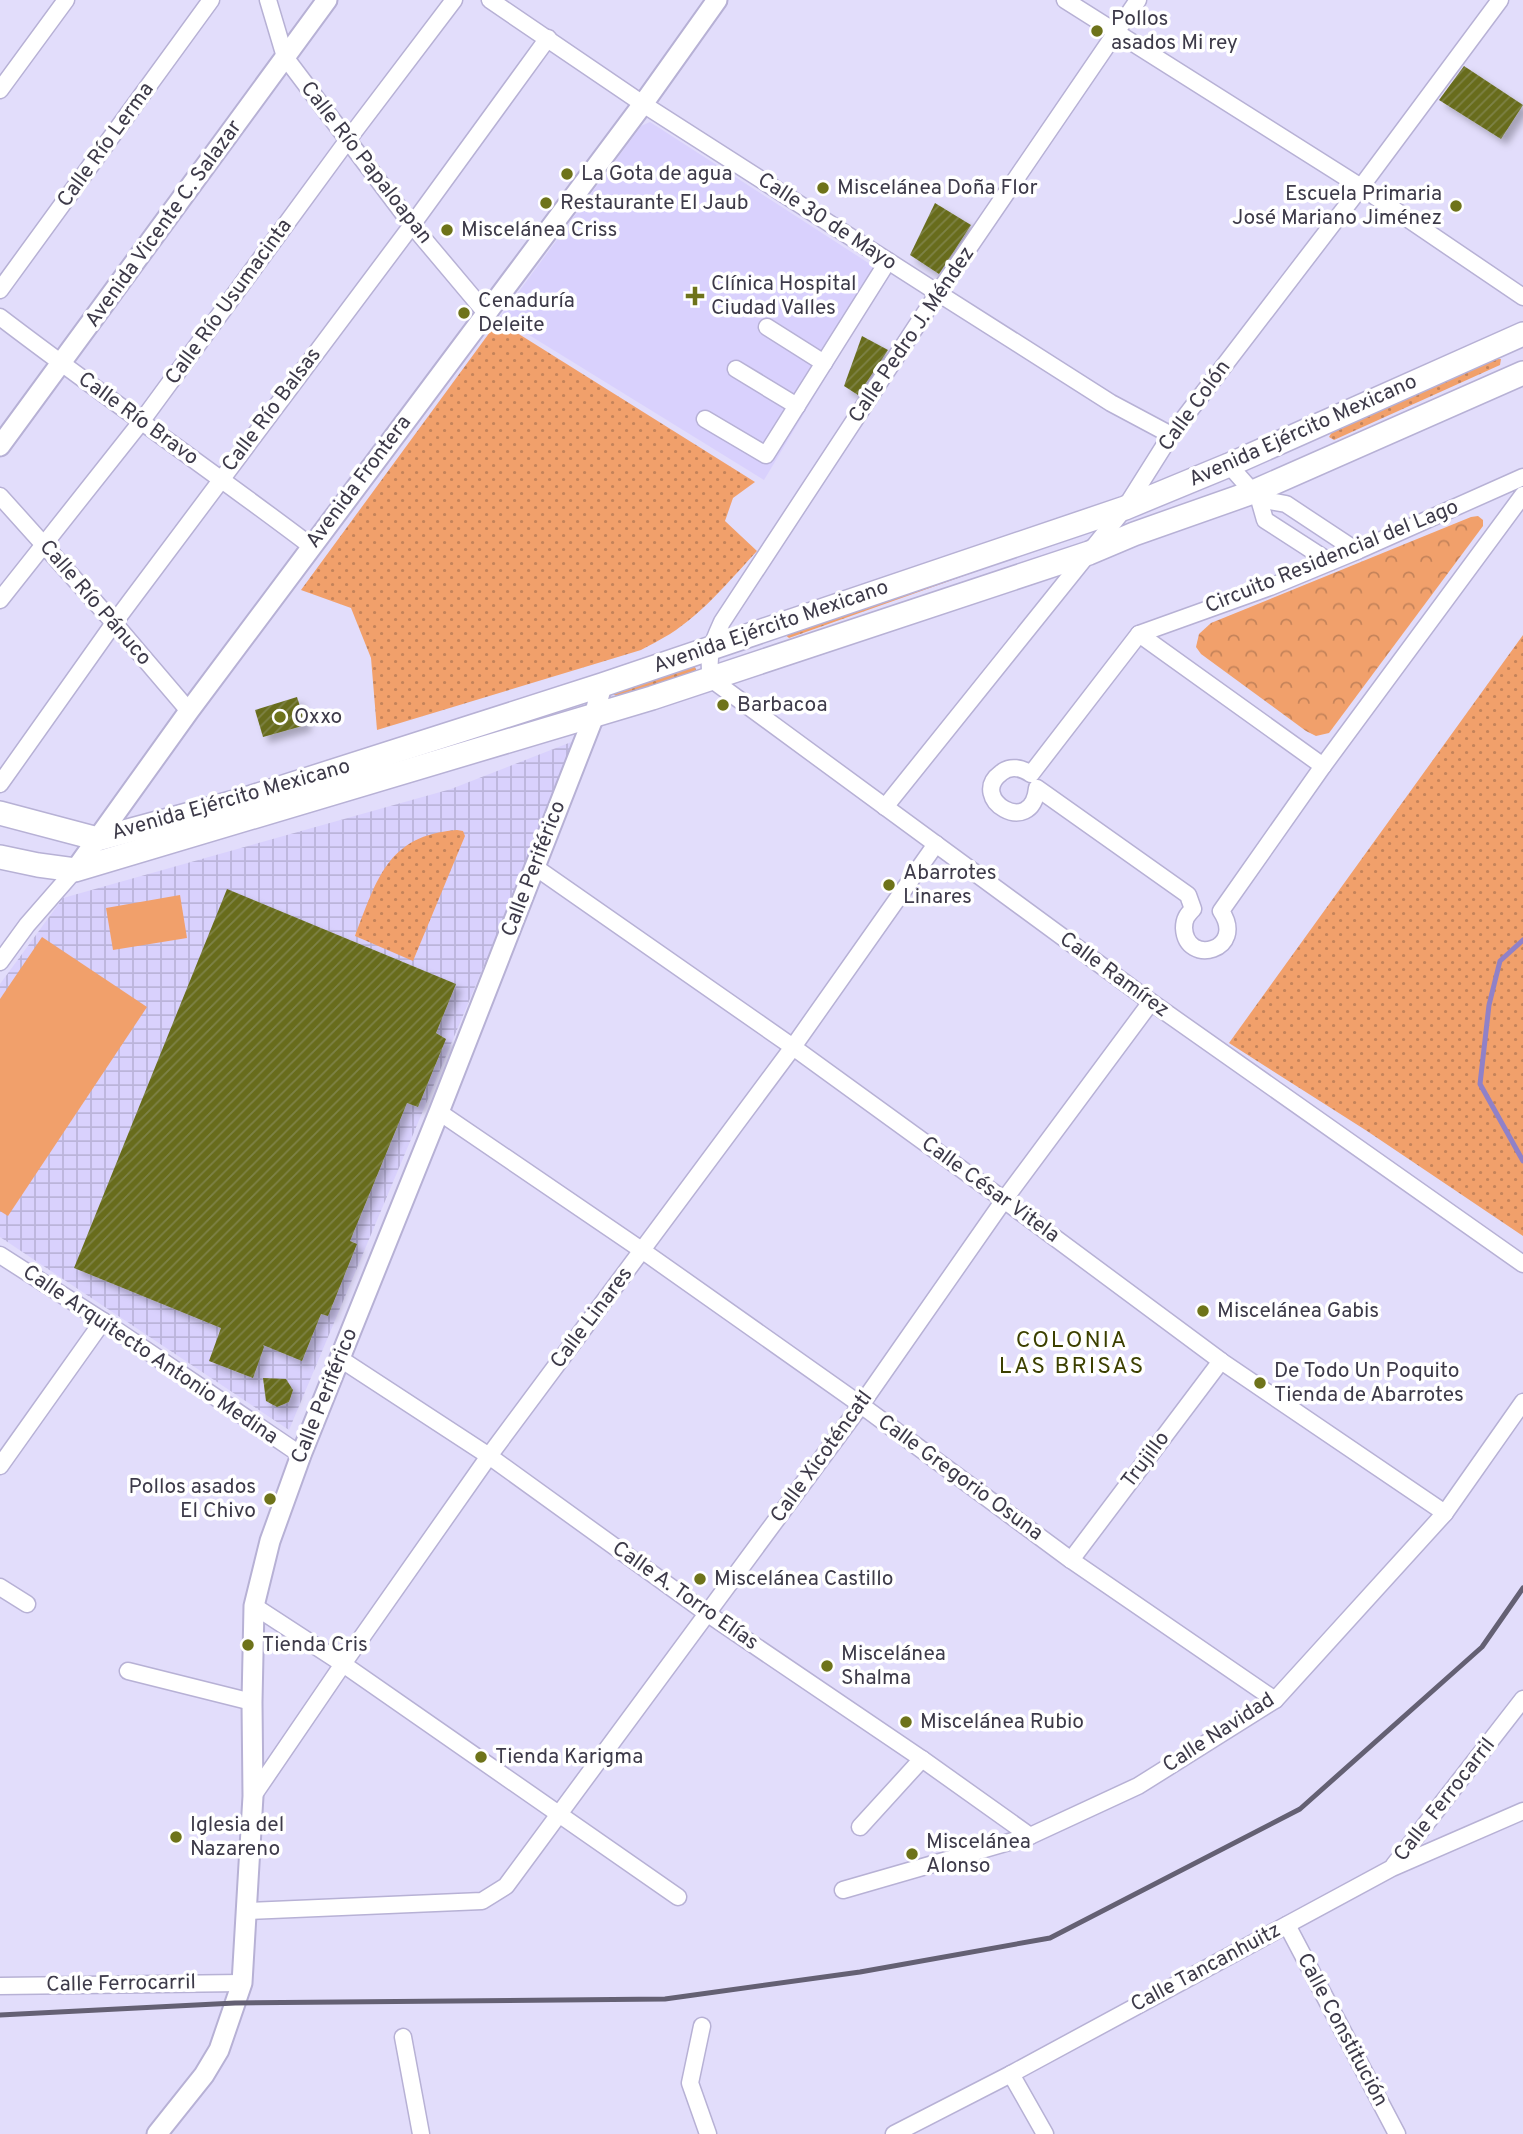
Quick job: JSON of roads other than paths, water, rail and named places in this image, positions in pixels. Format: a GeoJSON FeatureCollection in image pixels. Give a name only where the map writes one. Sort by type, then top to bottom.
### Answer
{"type":"FeatureCollection","features":[{"type":"Feature","properties":{"kind":"main road","name":"Avenida Ejército Mexicano"},"geometry":{"type":"LineString","coordinates":[[0,813],[98,839],[249,797],[602,685],[1125,508],[1229,465],[1523,334]]}},
{"type":"Feature","properties":{"kind":"main road","name":"Avenida Ejército Mexicano"},"geometry":{"type":"LineString","coordinates":[[0,857],[75,870],[711,679],[1089,553],[1133,534],[1256,495],[1523,373]]}},
{"type":"Feature","properties":{"kind":"street"},"geometry":{"type":"LineString","coordinates":[[0,90],[66,0]]}},
{"type":"Feature","properties":{"kind":"street","name":"Calle Río Lerma"},"geometry":{"type":"LineString","coordinates":[[0,290],[211,0]]}},
{"type":"Feature","properties":{"kind":"street","name":"Calle Río Papaloapan"},"geometry":{"type":"LineString","coordinates":[[268,0],[285,57],[412,225],[486,313]]}},
{"type":"Feature","properties":{"kind":"street","name":"Avenida Vicente C. Salazar"},"geometry":{"type":"LineString","coordinates":[[0,446],[327,0]]}},
{"type":"Feature","properties":{"kind":"street","name":"Calle Río Usumacinta"},"geometry":{"type":"LineString","coordinates":[[0,600],[141,422],[454,0]]}},
{"type":"Feature","properties":{"kind":"street","name":"Calle 30 de Mayo"},"geometry":{"type":"LineString","coordinates":[[490,0],[643,104],[938,293],[1111,403],[1171,435]]}},
{"type":"Feature","properties":{"kind":"street","name":"Avenida Frontera"},"geometry":{"type":"LineString","coordinates":[[0,962],[27,925],[75,870],[189,711],[643,104],[717,0]]}},
{"type":"Feature","properties":{"kind":"street"},"geometry":{"type":"LineString","coordinates":[[1065,0],[1361,187],[1523,297]]}},
{"type":"Feature","properties":{"kind":"street","name":"Calle Pedro J. Méndez"},"geometry":{"type":"LineString","coordinates":[[711,679],[710,648],[722,622],[938,293],[1138,0]]}},
{"type":"Feature","properties":{"kind":"street","name":"Calle Colón"},"geometry":{"type":"LineString","coordinates":[[885,807],[1125,508],[1171,435],[1500,0]]}},
{"type":"Feature","properties":{"kind":"street","name":"Calle Río Balsas"},"geometry":{"type":"LineString","coordinates":[[0,784],[220,478],[412,225],[548,38]]}},
{"type":"Feature","properties":{"kind":"street"},"geometry":{"type":"LineString","coordinates":[[705,419],[766,455],[888,261]]}},
{"type":"Feature","properties":{"kind":"street","name":"Calle Río Bravo"},"geometry":{"type":"LineString","coordinates":[[0,317],[311,547]]}},
{"type":"Feature","properties":{"kind":"street"},"geometry":{"type":"LineString","coordinates":[[767,327],[824,362]]}},
{"type":"Feature","properties":{"kind":"street"},"geometry":{"type":"LineString","coordinates":[[736,369],[797,406]]}},
{"type":"Feature","properties":{"kind":"street"},"geometry":{"type":"LineString","coordinates":[[1229,465],[1256,495],[1265,520],[1330,562]]}},
{"type":"Feature","properties":{"kind":"street","name":"Circuito Residencial del Lago"},"geometry":{"type":"LineString","coordinates":[[1139,634],[1270,587],[1523,477]]}},
{"type":"Feature","properties":{"kind":"street"},"geometry":{"type":"LineString","coordinates":[[1256,495],[1286,504],[1357,551]]}},
{"type":"Feature","properties":{"kind":"street"},"geometry":{"type":"LineString","coordinates":[[1323,766],[1139,634],[1031,774],[1019,768],[1004,770],[996,777],[992,794],[995,803],[1012,813],[1023,811],[1032,804],[1037,788],[1188,894],[1193,909],[1184,922],[1185,937],[1191,946],[1199,950],[1217,948],[1224,942],[1228,932],[1227,921],[1220,911],[1323,766],[1523,495]]}},
{"type":"Feature","properties":{"kind":"street","name":"Calle Río Pánuco"},"geometry":{"type":"LineString","coordinates":[[0,496],[189,711]]}},
{"type":"Feature","properties":{"kind":"street","name":"Calle Ramírez"},"geometry":{"type":"LineString","coordinates":[[711,679],[1151,1002],[1523,1264]]}},
{"type":"Feature","properties":{"kind":"street","name":"Calle Periférico"},"geometry":{"type":"LineString","coordinates":[[157,2134],[204,2075],[219,2050],[242,1983],[253,1796],[254,1606],[270,1541],[300,1455],[439,1112],[594,716],[602,685]]}},
{"type":"Feature","properties":{"kind":"street","name":"Calle Linares"},"geometry":{"type":"LineString","coordinates":[[253,1796],[489,1456],[793,1047],[936,844]]}},
{"type":"Feature","properties":{"kind":"street","name":"Calle César Vitela"},"geometry":{"type":"LineString","coordinates":[[535,867],[793,1047],[1221,1361],[1445,1513]]}},
{"type":"Feature","properties":{"kind":"street","name":"Calle Xicoténcatl"},"geometry":{"type":"LineString","coordinates":[[247,1911],[482,1901],[506,1886],[861,1405],[1004,1200],[1151,1002]]}},
{"type":"Feature","properties":{"kind":"street","name":"Calle Gregorio Osuna"},"geometry":{"type":"LineString","coordinates":[[439,1112],[643,1251],[861,1405],[1071,1559],[1275,1700]]}},
{"type":"Feature","properties":{"kind":"street","name":"Calle Arquitecto Antonio Medina"},"geometry":{"type":"LineString","coordinates":[[0,1255],[103,1321],[300,1455]]}},
{"type":"Feature","properties":{"kind":"street"},"geometry":{"type":"LineString","coordinates":[[0,1466],[103,1321]]}},
{"type":"Feature","properties":{"kind":"street","name":"Calle A. Torro Elías"},"geometry":{"type":"LineString","coordinates":[[340,1358],[489,1456],[708,1614],[1030,1836]]}},
{"type":"Feature","properties":{"kind":"street","name":"Trujillo"},"geometry":{"type":"LineString","coordinates":[[1071,1559],[1221,1361]]}},
{"type":"Feature","properties":{"kind":"street","name":"Calle Navidad"},"geometry":{"type":"LineString","coordinates":[[843,1890],[1030,1836],[1138,1786],[1275,1700],[1445,1513],[1523,1402]]}},
{"type":"Feature","properties":{"kind":"street"},"geometry":{"type":"LineString","coordinates":[[0,1587],[27,1604]]}},
{"type":"Feature","properties":{"kind":"street"},"geometry":{"type":"LineString","coordinates":[[254,1606],[343,1664],[678,1896]]}},
{"type":"Feature","properties":{"kind":"street"},"geometry":{"type":"LineString","coordinates":[[128,1671],[252,1702]]}},
{"type":"Feature","properties":{"kind":"street"},"geometry":{"type":"LineString","coordinates":[[1519,1704],[1523,1724]]}},
{"type":"Feature","properties":{"kind":"street","name":"Calle Ferrocarril"},"geometry":{"type":"LineString","coordinates":[[1392,1868],[1519,1704]]}},
{"type":"Feature","properties":{"kind":"street"},"geometry":{"type":"LineString","coordinates":[[860,1828],[922,1759]]}},
{"type":"Feature","properties":{"kind":"street","name":"Calle Tancanhuitz"},"geometry":{"type":"LineString","coordinates":[[894,2134],[1011,2074],[1392,1868],[1523,1811]]}},
{"type":"Feature","properties":{"kind":"street","name":"Calle Constitución"},"geometry":{"type":"LineString","coordinates":[[1287,1925],[1396,2134]]}},
{"type":"Feature","properties":{"kind":"street","name":"Calle Ferrocarril"},"geometry":{"type":"LineString","coordinates":[[0,1986],[242,1983]]}},
{"type":"Feature","properties":{"kind":"street"},"geometry":{"type":"LineString","coordinates":[[702,2026],[690,2083],[708,2134]]}},
{"type":"Feature","properties":{"kind":"street"},"geometry":{"type":"LineString","coordinates":[[402,2037],[421,2134]]}},
{"type":"Feature","properties":{"kind":"street"},"geometry":{"type":"LineString","coordinates":[[1011,2074],[1045,2134]]}},
{"type":"Feature","properties":{"kind":"waterway"},"geometry":{"type":"LineString","coordinates":[[1523,940],[1500,961],[1489,1005],[1480,1084],[1523,1161]]}},
{"type":"Feature","properties":{"kind":"railway"},"geometry":{"type":"LineString","coordinates":[[0,2015],[235,2003],[665,1999],[860,1972],[1050,1938],[1300,1809],[1482,1647],[1523,1588]]}},
{"type":"Feature","properties":{"kind":"place","name":"Pollos asados Mi rey"},"geometry":{"type":"Point","coordinates":[1097,31]}},
{"type":"Feature","properties":{"kind":"place","name":"La Gota de agua"},"geometry":{"type":"Point","coordinates":[567,174]}},
{"type":"Feature","properties":{"kind":"place","name":"Miscelánea Doña Flor"},"geometry":{"type":"Point","coordinates":[823,188]}},
{"type":"Feature","properties":{"kind":"place","name":"Restaurante El Jaub"},"geometry":{"type":"Point","coordinates":[546,203]}},
{"type":"Feature","properties":{"kind":"place","name":"Escuela Primaria José Mariano Jiménez"},"geometry":{"type":"Point","coordinates":[1456,206]}},
{"type":"Feature","properties":{"kind":"place","name":"Miscelánea Criss"},"geometry":{"type":"Point","coordinates":[447,230]}},
{"type":"Feature","properties":{"kind":"place","name":"Clínica Hospital Ciudad Valles"},"geometry":{"type":"Point","coordinates":[695,296]}},
{"type":"Feature","properties":{"kind":"place","name":"Cenaduría Deleite"},"geometry":{"type":"Point","coordinates":[464,313]}},
{"type":"Feature","properties":{"kind":"place","name":"Barbacoa"},"geometry":{"type":"Point","coordinates":[723,705]}},
{"type":"Feature","properties":{"kind":"place","name":"Oxxo"},"geometry":{"type":"Point","coordinates":[280,717]}},
{"type":"Feature","properties":{"kind":"place","name":"Abarrotes Linares"},"geometry":{"type":"Point","coordinates":[889,885]}},
{"type":"Feature","properties":{"kind":"place","name":"Miscelánea Gabis"},"geometry":{"type":"Point","coordinates":[1203,1311]}},
{"type":"Feature","properties":{"kind":"place","name":"De Todo Un Poquito Tienda de Abarrotes"},"geometry":{"type":"Point","coordinates":[1260,1383]}},
{"type":"Feature","properties":{"kind":"place","name":"Pollos asados El Chivo"},"geometry":{"type":"Point","coordinates":[270,1499]}},
{"type":"Feature","properties":{"kind":"place","name":"Miscelánea Castillo"},"geometry":{"type":"Point","coordinates":[700,1579]}},
{"type":"Feature","properties":{"kind":"place","name":"Tienda Cris"},"geometry":{"type":"Point","coordinates":[248,1645]}},
{"type":"Feature","properties":{"kind":"place","name":"Miscelánea Shalma"},"geometry":{"type":"Point","coordinates":[827,1666]}},
{"type":"Feature","properties":{"kind":"place","name":"Miscelánea Rubio"},"geometry":{"type":"Point","coordinates":[906,1722]}},
{"type":"Feature","properties":{"kind":"place","name":"Tienda Karigma"},"geometry":{"type":"Point","coordinates":[481,1757]}},
{"type":"Feature","properties":{"kind":"place","name":"Iglesia del Nazareno"},"geometry":{"type":"Point","coordinates":[176,1837]}},
{"type":"Feature","properties":{"kind":"place","name":"Miscelánea Alonso"},"geometry":{"type":"Point","coordinates":[912,1854]}},
{"type":"Feature","properties":{"kind":"district","name":"COLONIA LAS BRISAS"},"geometry":{"type":"Point","coordinates":[1072,1354]}}]}
